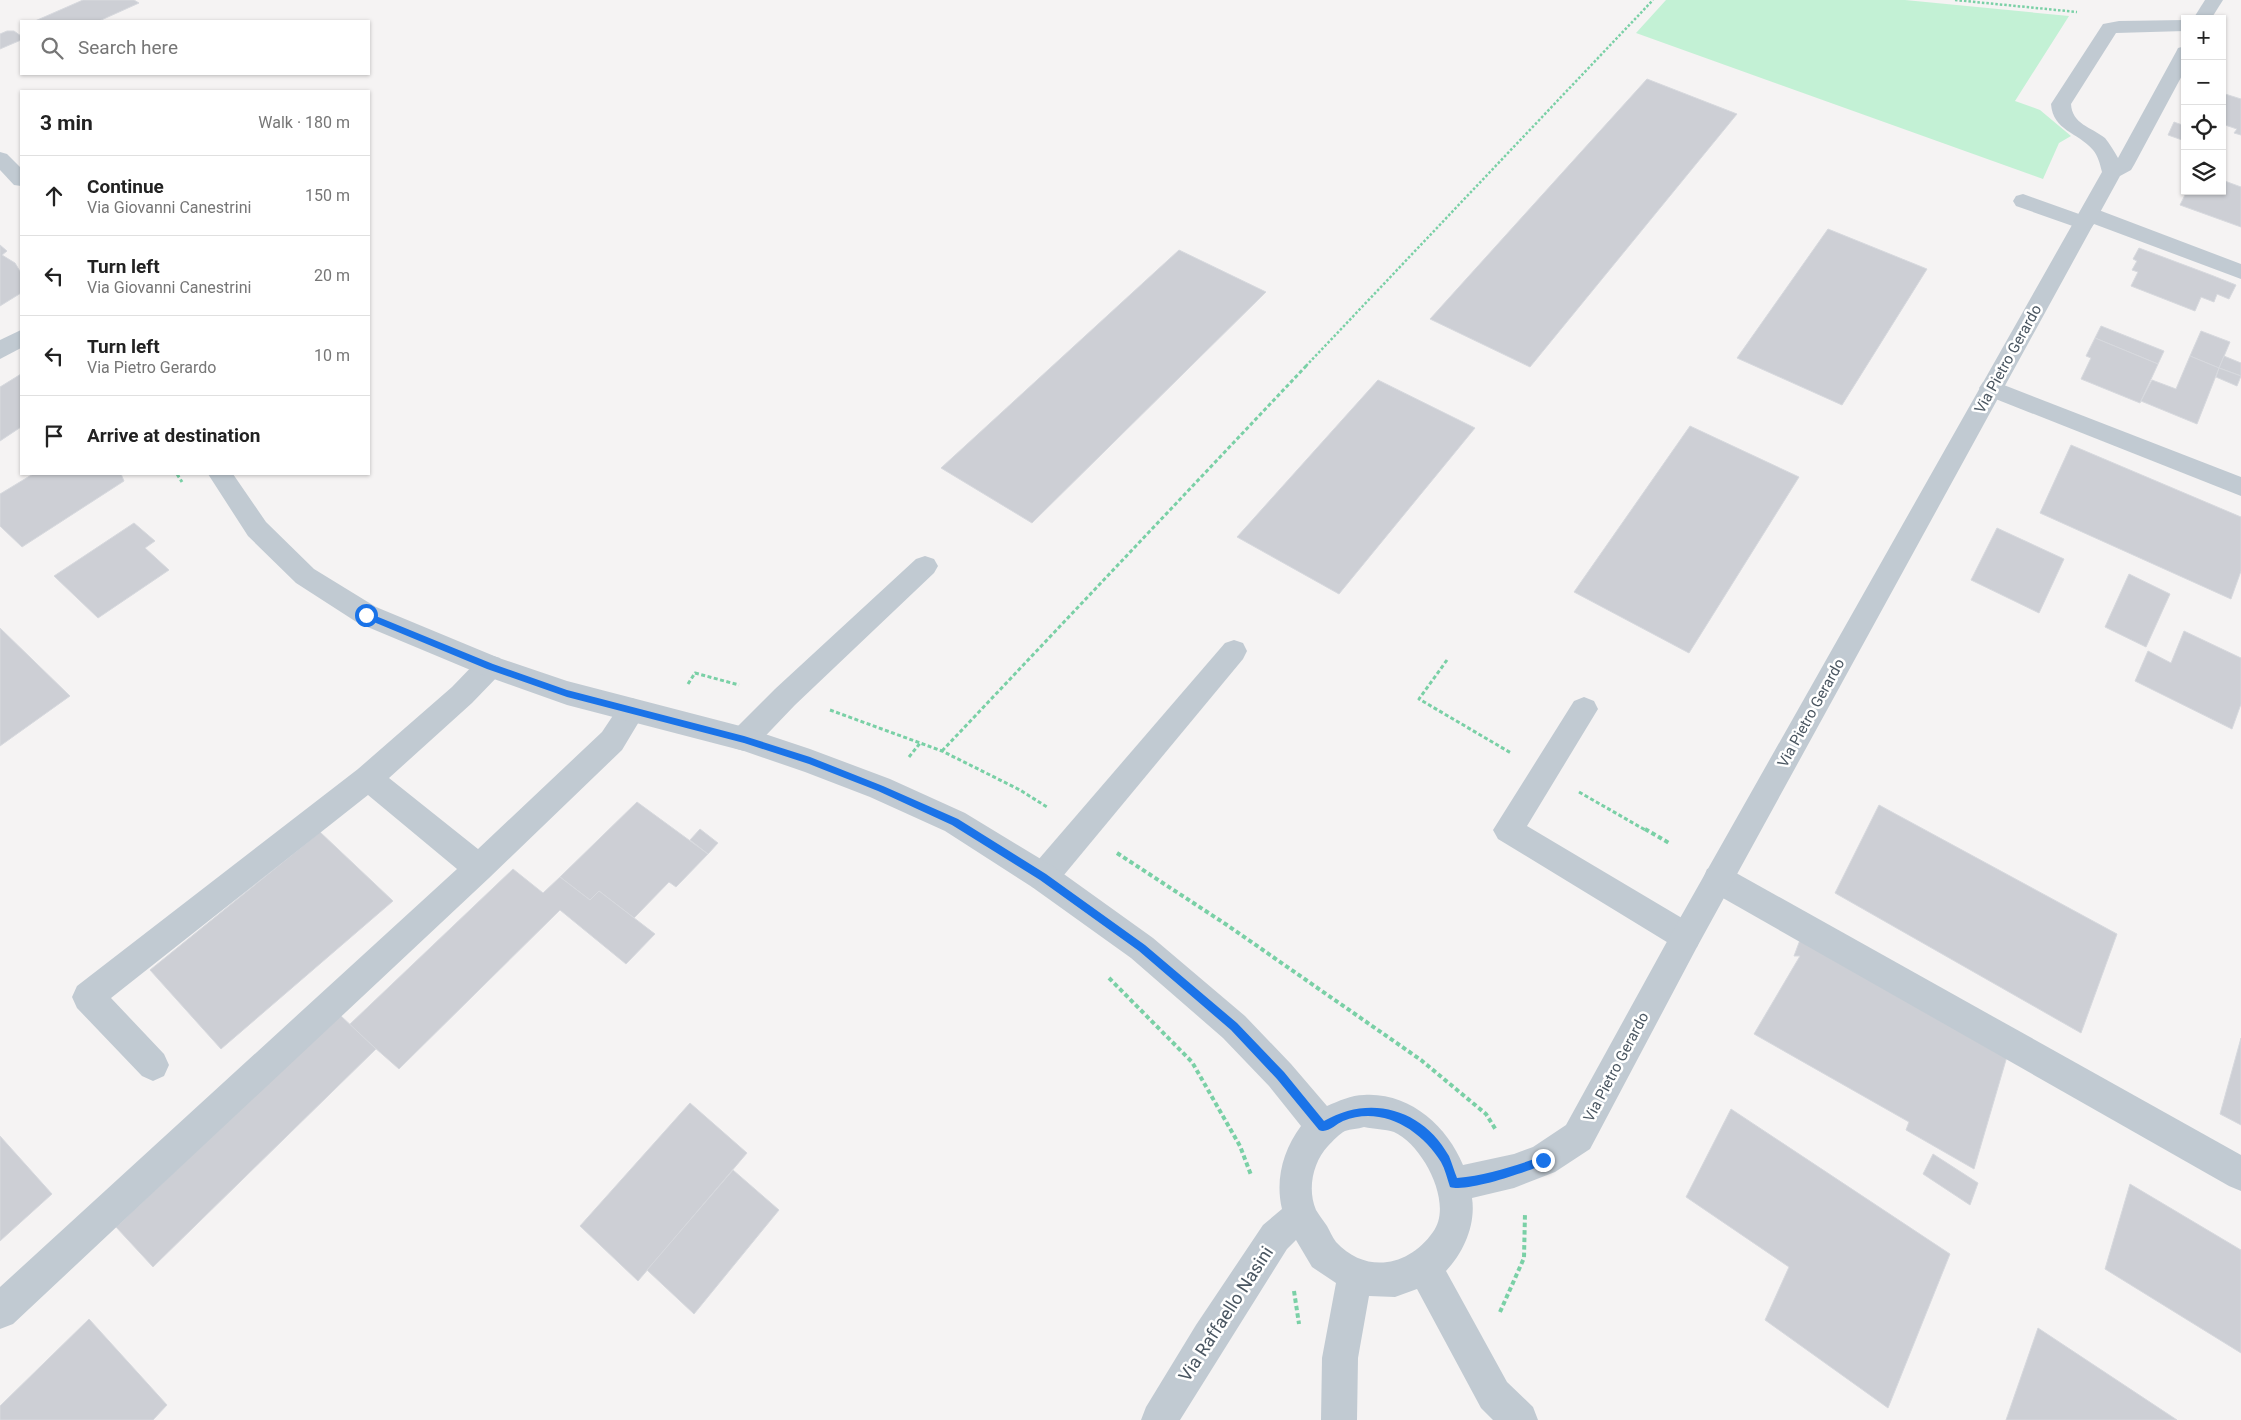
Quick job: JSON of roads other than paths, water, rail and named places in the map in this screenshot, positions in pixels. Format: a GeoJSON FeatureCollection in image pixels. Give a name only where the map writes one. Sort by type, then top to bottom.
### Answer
{"type":"FeatureCollection","features":[{"type":"Feature","properties":{"kind":"street"},"geometry":{"type":"LineString","coordinates":[[2204,15],[2213,0]]}},
{"type":"Feature","properties":{"kind":"street"},"geometry":{"type":"LineString","coordinates":[[2112,172],[2110,162],[2099,144],[2066,122],[2060,111],[2060,104],[2110,28],[2122,26],[2176,27]]}},
{"type":"Feature","properties":{"kind":"street","name":"Via Pietro Gerardo"},"geometry":{"type":"LineString","coordinates":[[1454,1183],[1474,1181],[1514,1171],[1543,1160],[1578,1137],[1686,937],[1991,388],[2112,172],[2124,165],[2181,59]]}},
{"type":"Feature","properties":{"kind":"street"},"geometry":{"type":"LineString","coordinates":[[2099,144],[2122,147],[2134,144]]}},
{"type":"Feature","properties":{"kind":"street"},"geometry":{"type":"LineString","coordinates":[[0,158],[20,179]]}},
{"type":"Feature","properties":{"kind":"street"},"geometry":{"type":"LineString","coordinates":[[2023,201],[2086,219],[2241,272]]}},
{"type":"Feature","properties":{"kind":"street"},"geometry":{"type":"LineString","coordinates":[[0,351],[20,339]]}},
{"type":"Feature","properties":{"kind":"street"},"geometry":{"type":"LineString","coordinates":[[1991,388],[2241,487]]}},
{"type":"Feature","properties":{"kind":"street"},"geometry":{"type":"LineString","coordinates":[[221,475],[257,529],[305,576],[366,615],[490,666],[567,693],[744,739],[810,761],[880,788],[955,822],[1043,877],[1142,948],[1234,1027],[1280,1075],[1323,1127]]}},
{"type":"Feature","properties":{"kind":"street"},"geometry":{"type":"LineString","coordinates":[[744,739],[785,697],[924,566]]}},
{"type":"Feature","properties":{"kind":"street"},"geometry":{"type":"LineString","coordinates":[[1043,877],[1084,831],[1141,760],[1234,651]]}},
{"type":"Feature","properties":{"kind":"street"},"geometry":{"type":"LineString","coordinates":[[153,1065],[88,998],[368,778],[462,695],[490,666]]}},
{"type":"Feature","properties":{"kind":"street"},"geometry":{"type":"LineString","coordinates":[[1584,709],[1508,830],[1686,937]]}},
{"type":"Feature","properties":{"kind":"street"},"geometry":{"type":"LineString","coordinates":[[0,1311],[479,868],[612,741],[632,710]]}},
{"type":"Feature","properties":{"kind":"street"},"geometry":{"type":"LineString","coordinates":[[368,778],[479,868]]}},
{"type":"Feature","properties":{"kind":"street"},"geometry":{"type":"LineString","coordinates":[[1718,879],[2241,1174]]}},
{"type":"Feature","properties":{"kind":"street"},"geometry":{"type":"LineString","coordinates":[[1364,1112],[1388,1114],[1410,1123],[1430,1138],[1445,1159],[1454,1183],[1457,1208],[1453,1232],[1442,1252],[1425,1268],[1404,1278],[1379,1281],[1355,1275],[1325,1255],[1302,1217],[1297,1198],[1297,1170],[1306,1146],[1323,1127],[1342,1116],[1364,1112]]}},
{"type":"Feature","properties":{"kind":"street","name":"Via Raffaello Nasini"},"geometry":{"type":"LineString","coordinates":[[1159,1420],[1209,1338],[1275,1237],[1286,1226],[1302,1217]]}},
{"type":"Feature","properties":{"kind":"street"},"geometry":{"type":"LineString","coordinates":[[1425,1268],[1494,1395],[1520,1420]]}},
{"type":"Feature","properties":{"kind":"street"},"geometry":{"type":"LineString","coordinates":[[1339,1420],[1340,1358],[1355,1275]]}}]}
